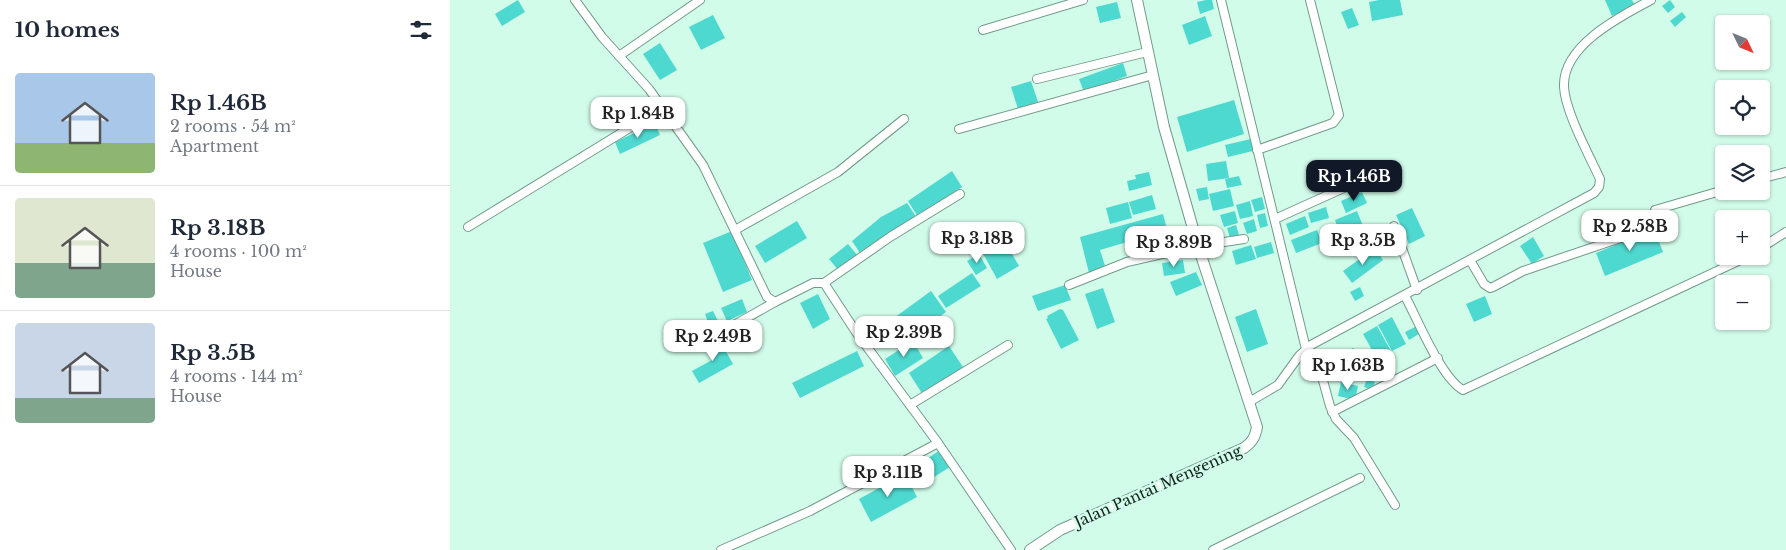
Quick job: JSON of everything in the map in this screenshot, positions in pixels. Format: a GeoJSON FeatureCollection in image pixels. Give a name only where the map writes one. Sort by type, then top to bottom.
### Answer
{"type":"FeatureCollection","features":[{"type":"Feature","properties":{"kind":"street"},"geometry":{"type":"LineString","coordinates":[[575,0],[662,108],[703,164],[767,297],[775,302]]}},
{"type":"Feature","properties":{"kind":"street"},"geometry":{"type":"LineString","coordinates":[[619,56],[700,0]]}},
{"type":"Feature","properties":{"kind":"street"},"geometry":{"type":"LineString","coordinates":[[983,30],[1083,0]]}},
{"type":"Feature","properties":{"kind":"street","name":"Jalan Pantai Mengening"},"geometry":{"type":"LineString","coordinates":[[1030,550],[1060,530],[1250,444],[1254,440],[1257,428],[1198,246],[1164,127],[1137,0]]}},
{"type":"Feature","properties":{"kind":"street"},"geometry":{"type":"LineString","coordinates":[[1221,0],[1257,150],[1309,347],[1320,366],[1332,412],[1336,420],[1354,438],[1395,504]]}},
{"type":"Feature","properties":{"kind":"street"},"geometry":{"type":"LineString","coordinates":[[1257,150],[1333,123],[1339,115],[1310,0]]}},
{"type":"Feature","properties":{"kind":"street"},"geometry":{"type":"LineString","coordinates":[[1249,402],[1278,385],[1309,347],[1586,198],[1599,187],[1600,179],[1569,108],[1564,88],[1564,72],[1570,59],[1593,36],[1647,1]]}},
{"type":"Feature","properties":{"kind":"street"},"geometry":{"type":"LineString","coordinates":[[1037,79],[1147,52]]}},
{"type":"Feature","properties":{"kind":"street"},"geometry":{"type":"LineString","coordinates":[[959,129],[1153,75]]}},
{"type":"Feature","properties":{"kind":"street"},"geometry":{"type":"LineString","coordinates":[[468,227],[662,108]]}},
{"type":"Feature","properties":{"kind":"street"},"geometry":{"type":"LineString","coordinates":[[735,230],[838,172],[904,119]]}},
{"type":"Feature","properties":{"kind":"street"},"geometry":{"type":"LineString","coordinates":[[1770,176],[1786,172]]}},
{"type":"Feature","properties":{"kind":"street"},"geometry":{"type":"LineString","coordinates":[[1275,219],[1348,186]]}},
{"type":"Feature","properties":{"kind":"street"},"geometry":{"type":"LineString","coordinates":[[1470,260],[1484,284],[1493,287],[1524,271],[1653,227],[1655,210],[1715,193]]}},
{"type":"Feature","properties":{"kind":"street"},"geometry":{"type":"LineString","coordinates":[[711,338],[775,302],[814,283],[824,283],[890,237],[960,194]]}},
{"type":"Feature","properties":{"kind":"street"},"geometry":{"type":"LineString","coordinates":[[1394,226],[1417,290]]}},
{"type":"Feature","properties":{"kind":"street"},"geometry":{"type":"LineString","coordinates":[[1770,242],[1786,232]]}},
{"type":"Feature","properties":{"kind":"street"},"geometry":{"type":"LineString","coordinates":[[1070,285],[1127,262],[1198,246],[1244,239]]}},
{"type":"Feature","properties":{"kind":"street"},"geometry":{"type":"LineString","coordinates":[[1406,296],[1438,358],[1456,386],[1463,390],[1729,265]]}},
{"type":"Feature","properties":{"kind":"street"},"geometry":{"type":"LineString","coordinates":[[824,283],[856,332],[938,442],[1011,550]]}},
{"type":"Feature","properties":{"kind":"street"},"geometry":{"type":"LineString","coordinates":[[910,405],[1008,345]]}},
{"type":"Feature","properties":{"kind":"street"},"geometry":{"type":"LineString","coordinates":[[1332,412],[1438,358]]}},
{"type":"Feature","properties":{"kind":"street"},"geometry":{"type":"LineString","coordinates":[[721,550],[810,511],[938,442]]}},
{"type":"Feature","properties":{"kind":"street"},"geometry":{"type":"LineString","coordinates":[[1214,550],[1360,478]]}},
{"type":"Feature","properties":{"kind":"building"},"geometry":{"type":"Polygon","coordinates":[[[518,0],[525,12],[502,26],[495,14],[518,0]]]}},
{"type":"Feature","properties":{"kind":"building"},"geometry":{"type":"Polygon","coordinates":[[[1212,0],[1214,9],[1200,14],[1197,2],[1212,0]]]}},
{"type":"Feature","properties":{"kind":"building"},"geometry":{"type":"Polygon","coordinates":[[[1400,0],[1403,15],[1372,21],[1369,2],[1400,0]]]}},
{"type":"Feature","properties":{"kind":"building"},"geometry":{"type":"Polygon","coordinates":[[[1605,0],[1632,0],[1635,5],[1612,16],[1605,0]]]}},
{"type":"Feature","properties":{"kind":"building"},"geometry":{"type":"Polygon","coordinates":[[[1670,0],[1675,7],[1668,13],[1662,6],[1670,0]]]}},
{"type":"Feature","properties":{"kind":"building"},"geometry":{"type":"Polygon","coordinates":[[[1117,2],[1121,18],[1100,23],[1096,7],[1117,2]]]}},
{"type":"Feature","properties":{"kind":"building"},"geometry":{"type":"Polygon","coordinates":[[[1352,8],[1359,25],[1348,29],[1341,12],[1352,8]]]}},
{"type":"Feature","properties":{"kind":"building"},"geometry":{"type":"Polygon","coordinates":[[[1682,12],[1686,17],[1675,27],[1670,21],[1682,12]]]}},
{"type":"Feature","properties":{"kind":"building"},"geometry":{"type":"Polygon","coordinates":[[[713,15],[725,38],[701,50],[689,27],[713,15]]]}},
{"type":"Feature","properties":{"kind":"building"},"geometry":{"type":"Polygon","coordinates":[[[1205,16],[1212,36],[1189,45],[1182,25],[1205,16]]]}},
{"type":"Feature","properties":{"kind":"building"},"geometry":{"type":"Polygon","coordinates":[[[660,43],[677,70],[660,80],[643,54],[660,43]]]}},
{"type":"Feature","properties":{"kind":"building"},"geometry":{"type":"Polygon","coordinates":[[[1123,63],[1127,76],[1084,92],[1079,79],[1123,63]]]}},
{"type":"Feature","properties":{"kind":"building"},"geometry":{"type":"Polygon","coordinates":[[[1031,81],[1038,102],[1018,109],[1011,87],[1031,81]]]}},
{"type":"Feature","properties":{"kind":"building"},"geometry":{"type":"Polygon","coordinates":[[[1234,100],[1244,134],[1187,152],[1177,117],[1234,100]]]}},
{"type":"Feature","properties":{"kind":"building"},"geometry":{"type":"Polygon","coordinates":[[[655,123],[660,135],[620,154],[615,142],[655,123]]]}},
{"type":"Feature","properties":{"kind":"building"},"geometry":{"type":"Polygon","coordinates":[[[1251,139],[1253,151],[1228,157],[1225,145],[1251,139]]]}},
{"type":"Feature","properties":{"kind":"building"},"geometry":{"type":"Polygon","coordinates":[[[1226,161],[1229,178],[1208,181],[1206,164],[1226,161]]]}},
{"type":"Feature","properties":{"kind":"building"},"geometry":{"type":"Polygon","coordinates":[[[952,171],[962,187],[918,217],[908,201],[952,171]]]}},
{"type":"Feature","properties":{"kind":"building"},"geometry":{"type":"Polygon","coordinates":[[[1149,172],[1152,185],[1129,191],[1127,181],[1136,179],[1135,175],[1149,172]]]}},
{"type":"Feature","properties":{"kind":"building"},"geometry":{"type":"Polygon","coordinates":[[[1239,176],[1242,185],[1227,188],[1225,179],[1239,176]]]}},
{"type":"Feature","properties":{"kind":"building"},"geometry":{"type":"Polygon","coordinates":[[[1207,187],[1209,199],[1199,201],[1196,189],[1207,187]]]}},
{"type":"Feature","properties":{"kind":"building"},"geometry":{"type":"Polygon","coordinates":[[[1230,189],[1234,206],[1213,211],[1209,194],[1230,189]]]}},
{"type":"Feature","properties":{"kind":"building"},"geometry":{"type":"Polygon","coordinates":[[[1362,192],[1367,203],[1346,213],[1341,201],[1362,192]]]}},
{"type":"Feature","properties":{"kind":"building"},"geometry":{"type":"Polygon","coordinates":[[[1152,195],[1156,209],[1133,215],[1129,202],[1152,195]]]}},
{"type":"Feature","properties":{"kind":"building"},"geometry":{"type":"Polygon","coordinates":[[[1262,197],[1265,209],[1255,212],[1251,200],[1262,197]]]}},
{"type":"Feature","properties":{"kind":"building"},"geometry":{"type":"Polygon","coordinates":[[[1250,201],[1253,216],[1240,219],[1236,205],[1250,201]]]}},
{"type":"Feature","properties":{"kind":"building"},"geometry":{"type":"Polygon","coordinates":[[[1128,202],[1132,218],[1110,224],[1106,208],[1128,202]]]}},
{"type":"Feature","properties":{"kind":"building"},"geometry":{"type":"Polygon","coordinates":[[[907,203],[917,218],[891,231],[862,256],[852,241],[881,217],[907,203]]]}},
{"type":"Feature","properties":{"kind":"building"},"geometry":{"type":"Polygon","coordinates":[[[1326,207],[1329,218],[1311,223],[1308,213],[1326,207]]]}},
{"type":"Feature","properties":{"kind":"building"},"geometry":{"type":"Polygon","coordinates":[[[1412,208],[1425,236],[1409,244],[1396,215],[1412,208]]]}},
{"type":"Feature","properties":{"kind":"building"},"geometry":{"type":"Polygon","coordinates":[[[1235,211],[1238,223],[1224,227],[1220,215],[1235,211]]]}},
{"type":"Feature","properties":{"kind":"building"},"geometry":{"type":"Polygon","coordinates":[[[1357,211],[1363,226],[1340,234],[1335,220],[1357,211]]]}},
{"type":"Feature","properties":{"kind":"building"},"geometry":{"type":"Polygon","coordinates":[[[1265,213],[1268,226],[1260,228],[1257,215],[1265,213]]]}},
{"type":"Feature","properties":{"kind":"building"},"geometry":{"type":"Polygon","coordinates":[[[1163,214],[1172,248],[1156,252],[1151,235],[1100,250],[1106,269],[1089,273],[1080,237],[1163,214]]]}},
{"type":"Feature","properties":{"kind":"building"},"geometry":{"type":"Polygon","coordinates":[[[1305,216],[1309,227],[1290,235],[1286,224],[1305,216]]]}},
{"type":"Feature","properties":{"kind":"building"},"geometry":{"type":"Polygon","coordinates":[[[1254,219],[1257,231],[1247,234],[1243,223],[1254,219]]]}},
{"type":"Feature","properties":{"kind":"building"},"geometry":{"type":"Polygon","coordinates":[[[797,221],[807,238],[765,263],[755,246],[797,221]]]}},
{"type":"Feature","properties":{"kind":"building"},"geometry":{"type":"Polygon","coordinates":[[[1236,225],[1239,235],[1230,238],[1227,228],[1236,225]]]}},
{"type":"Feature","properties":{"kind":"building"},"geometry":{"type":"Polygon","coordinates":[[[1654,229],[1663,252],[1605,276],[1596,253],[1654,229]]]}},
{"type":"Feature","properties":{"kind":"building"},"geometry":{"type":"Polygon","coordinates":[[[1317,230],[1322,243],[1296,253],[1291,240],[1317,230]]]}},
{"type":"Feature","properties":{"kind":"building"},"geometry":{"type":"Polygon","coordinates":[[[732,231],[752,280],[723,292],[703,243],[732,231]]]}},
{"type":"Feature","properties":{"kind":"building"},"geometry":{"type":"Polygon","coordinates":[[[1002,236],[1019,266],[997,279],[980,248],[1002,236]]]}},
{"type":"Feature","properties":{"kind":"building"},"geometry":{"type":"Polygon","coordinates":[[[1533,237],[1544,256],[1532,264],[1520,246],[1533,237]]]}},
{"type":"Feature","properties":{"kind":"building"},"geometry":{"type":"Polygon","coordinates":[[[1271,242],[1274,253],[1257,258],[1254,247],[1271,242]]]}},
{"type":"Feature","properties":{"kind":"building"},"geometry":{"type":"Polygon","coordinates":[[[848,244],[858,256],[839,271],[829,259],[848,244]]]}},
{"type":"Feature","properties":{"kind":"building"},"geometry":{"type":"Polygon","coordinates":[[[1251,245],[1256,259],[1236,265],[1232,251],[1251,245]]]}},
{"type":"Feature","properties":{"kind":"building"},"geometry":{"type":"Polygon","coordinates":[[[1375,248],[1383,260],[1352,283],[1343,271],[1375,248]]]}},
{"type":"Feature","properties":{"kind":"building"},"geometry":{"type":"Polygon","coordinates":[[[979,254],[987,268],[976,275],[967,261],[979,254]]]}},
{"type":"Feature","properties":{"kind":"building"},"geometry":{"type":"Polygon","coordinates":[[[1183,260],[1185,273],[1164,276],[1162,263],[1183,260]]]}},
{"type":"Feature","properties":{"kind":"building"},"geometry":{"type":"Polygon","coordinates":[[[1196,272],[1202,285],[1176,296],[1170,282],[1196,272]]]}},
{"type":"Feature","properties":{"kind":"building"},"geometry":{"type":"Polygon","coordinates":[[[972,273],[981,286],[946,308],[938,296],[972,273]]]}},
{"type":"Feature","properties":{"kind":"building"},"geometry":{"type":"Polygon","coordinates":[[[1065,285],[1071,300],[1038,311],[1032,296],[1065,285]]]}},
{"type":"Feature","properties":{"kind":"building"},"geometry":{"type":"Polygon","coordinates":[[[1360,287],[1364,296],[1355,301],[1350,292],[1360,287]]]}},
{"type":"Feature","properties":{"kind":"building"},"geometry":{"type":"Polygon","coordinates":[[[1103,288],[1115,322],[1097,329],[1085,294],[1103,288]]]}},
{"type":"Feature","properties":{"kind":"building"},"geometry":{"type":"Polygon","coordinates":[[[931,291],[946,312],[898,347],[883,326],[931,291]]]}},
{"type":"Feature","properties":{"kind":"building"},"geometry":{"type":"Polygon","coordinates":[[[818,294],[830,319],[813,329],[800,303],[818,294]]]}},
{"type":"Feature","properties":{"kind":"building"},"geometry":{"type":"Polygon","coordinates":[[[1485,296],[1492,314],[1474,322],[1466,304],[1485,296]]]}},
{"type":"Feature","properties":{"kind":"building"},"geometry":{"type":"Polygon","coordinates":[[[742,299],[747,312],[727,321],[721,308],[742,299]]]}},
{"type":"Feature","properties":{"kind":"building"},"geometry":{"type":"Polygon","coordinates":[[[1060,309],[1063,310],[1079,340],[1061,349],[1046,319],[1048,318],[1047,316],[1060,309]]]}},
{"type":"Feature","properties":{"kind":"building"},"geometry":{"type":"Polygon","coordinates":[[[1256,309],[1268,344],[1247,352],[1235,317],[1256,309]]]}},
{"type":"Feature","properties":{"kind":"building"},"geometry":{"type":"Polygon","coordinates":[[[713,311],[719,323],[710,327],[705,314],[713,311]]]}},
{"type":"Feature","properties":{"kind":"building"},"geometry":{"type":"Polygon","coordinates":[[[1392,317],[1406,344],[1392,351],[1378,325],[1392,317]]]}},
{"type":"Feature","properties":{"kind":"building"},"geometry":{"type":"Polygon","coordinates":[[[1377,326],[1391,351],[1377,359],[1363,334],[1377,326]]]}},
{"type":"Feature","properties":{"kind":"building"},"geometry":{"type":"Polygon","coordinates":[[[1415,327],[1419,334],[1409,340],[1405,332],[1415,327]]]}},
{"type":"Feature","properties":{"kind":"building"},"geometry":{"type":"Polygon","coordinates":[[[719,339],[733,364],[699,383],[692,371],[712,360],[705,347],[719,339]]]}},
{"type":"Feature","properties":{"kind":"building"},"geometry":{"type":"Polygon","coordinates":[[[913,341],[923,358],[895,376],[885,359],[913,341]]]}},
{"type":"Feature","properties":{"kind":"building"},"geometry":{"type":"Polygon","coordinates":[[[949,346],[963,367],[923,395],[909,373],[949,346]]]}},
{"type":"Feature","properties":{"kind":"building"},"geometry":{"type":"Polygon","coordinates":[[[1352,348],[1369,353],[1365,364],[1349,359],[1352,348]]]}},
{"type":"Feature","properties":{"kind":"building"},"geometry":{"type":"Polygon","coordinates":[[[857,351],[864,366],[800,398],[792,383],[857,351]]]}},
{"type":"Feature","properties":{"kind":"building"},"geometry":{"type":"Polygon","coordinates":[[[1340,358],[1350,361],[1345,380],[1335,377],[1340,358]]]}},
{"type":"Feature","properties":{"kind":"building"},"geometry":{"type":"Polygon","coordinates":[[[1367,379],[1375,382],[1372,390],[1364,387],[1367,379]]]}},
{"type":"Feature","properties":{"kind":"building"},"geometry":{"type":"Polygon","coordinates":[[[1341,382],[1358,386],[1355,400],[1338,396],[1341,382]]]}},
{"type":"Feature","properties":{"kind":"building"},"geometry":{"type":"Polygon","coordinates":[[[940,450],[950,467],[934,477],[924,461],[940,450]]]}},
{"type":"Feature","properties":{"kind":"building"},"geometry":{"type":"Polygon","coordinates":[[[920,462],[927,474],[915,480],[908,468],[920,462]]]}},
{"type":"Feature","properties":{"kind":"building"},"geometry":{"type":"Polygon","coordinates":[[[905,474],[917,497],[871,522],[859,499],[905,474]]]}}]}
